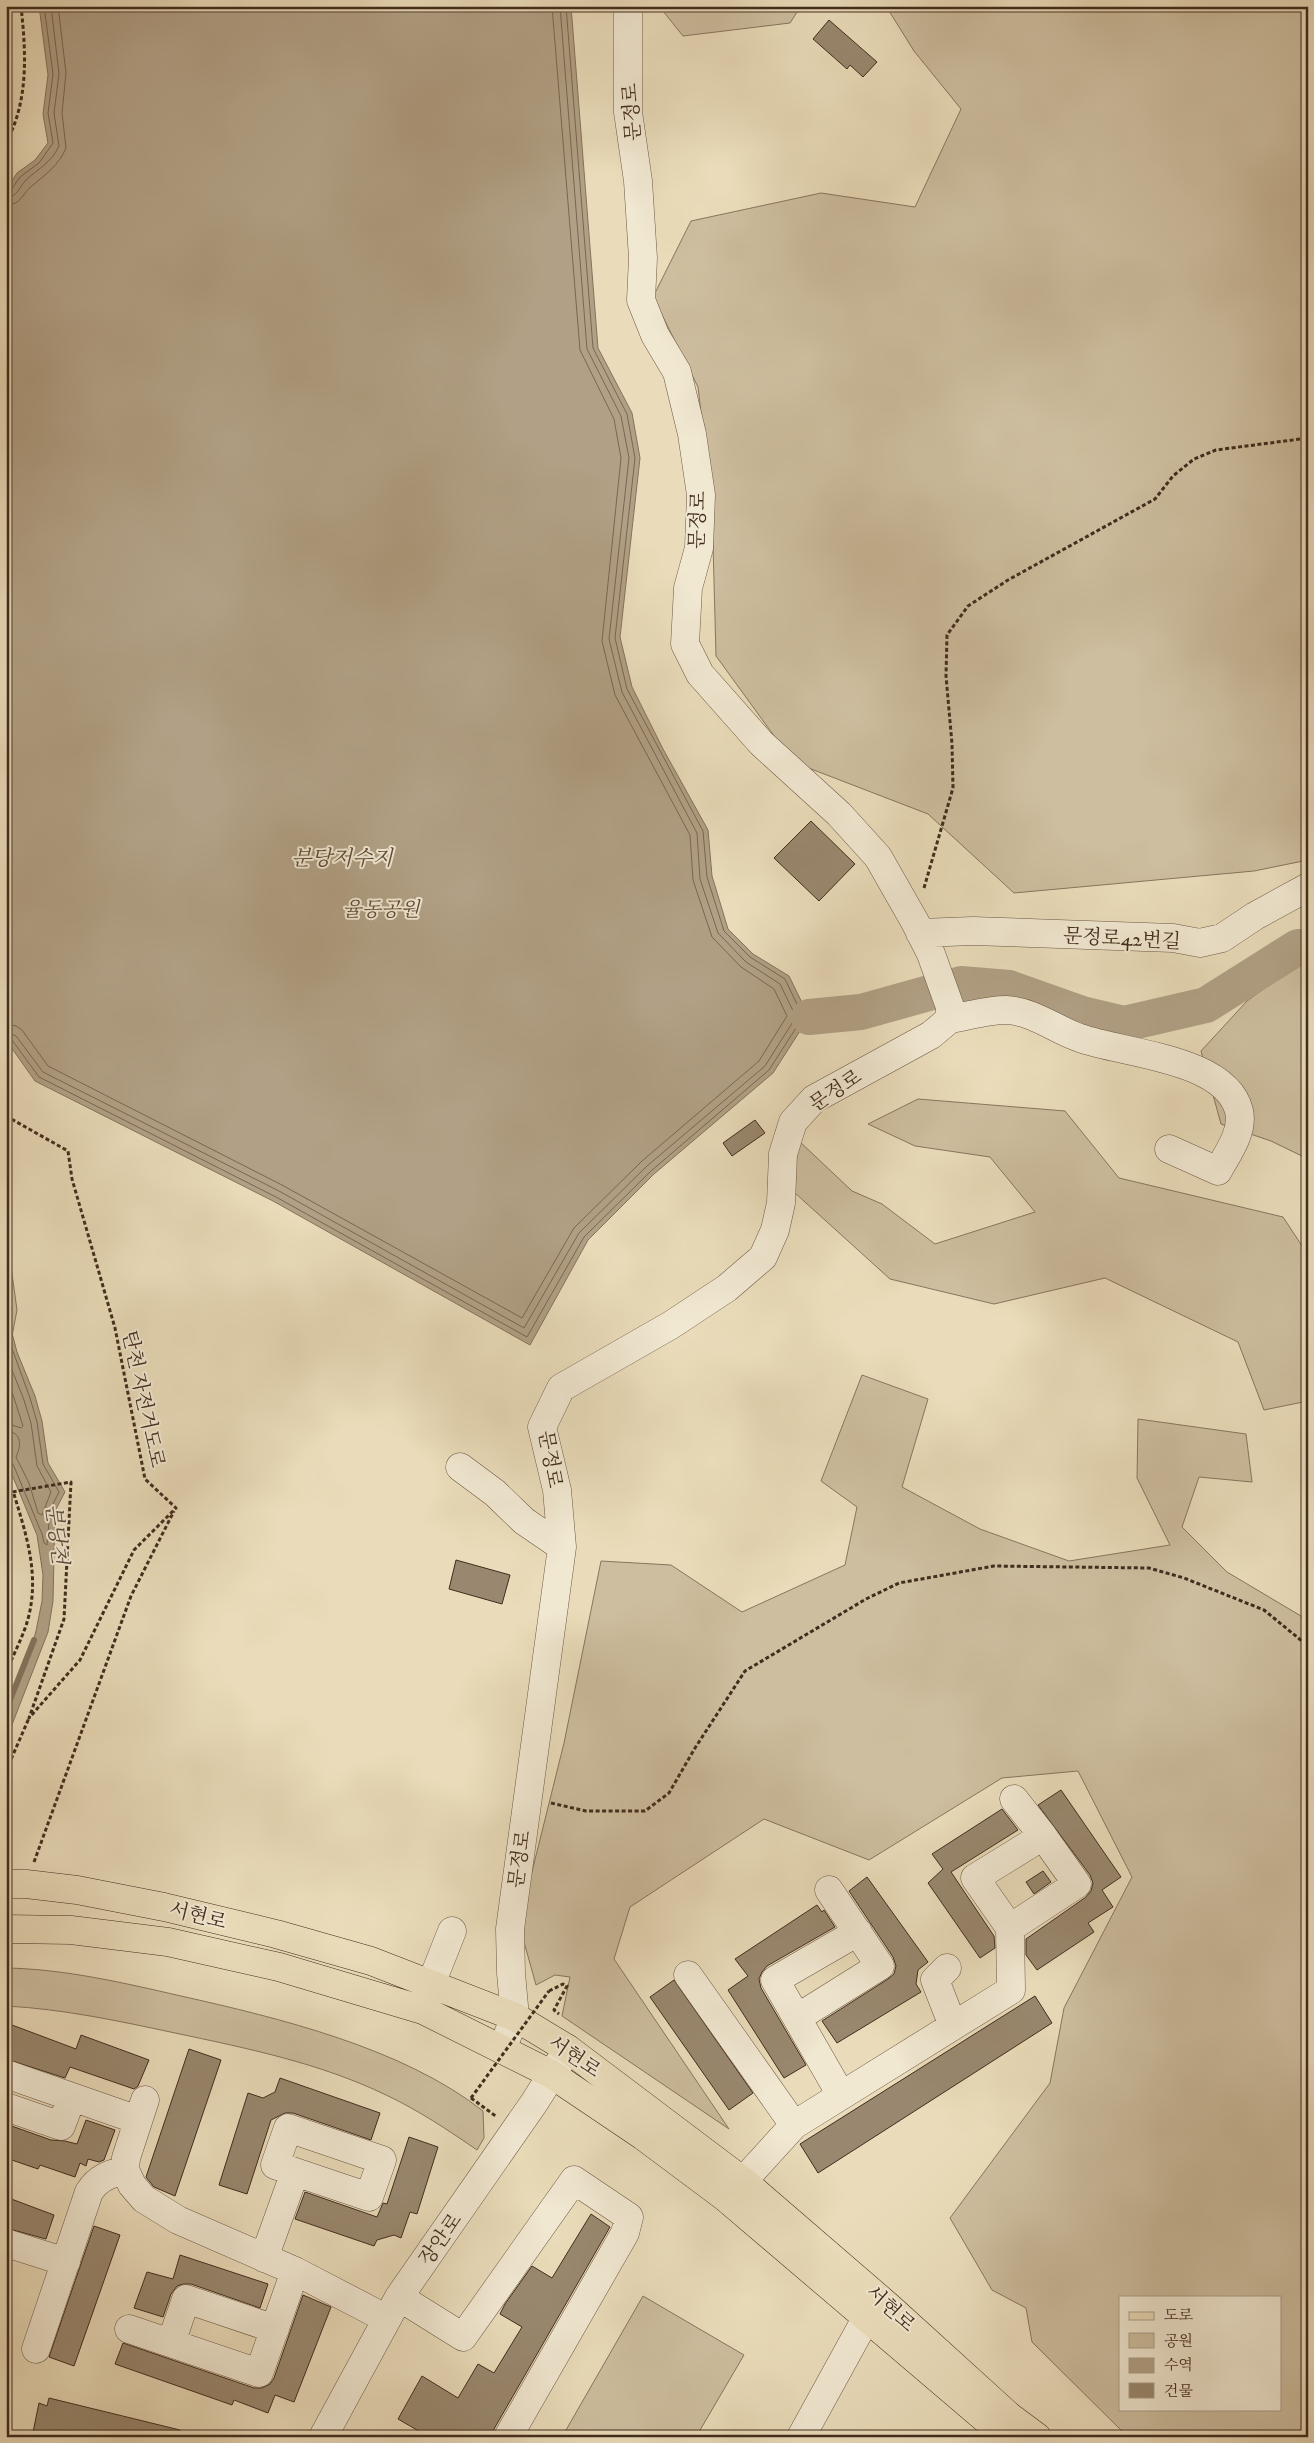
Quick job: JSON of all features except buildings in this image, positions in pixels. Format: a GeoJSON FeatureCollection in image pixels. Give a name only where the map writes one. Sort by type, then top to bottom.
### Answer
{"type":"FeatureCollection","features":[{"type":"Feature","properties":{"kind":"main road","name":"서현로"},"geometry":{"type":"LineString","coordinates":[[16,1884],[145,1903],[276,1934],[371,1961],[515,2017],[568,2049],[744,2181],[889,2306],[1010,2417],[1037,2437]]}},
{"type":"Feature","properties":{"kind":"main road","name":"서현로"},"geometry":{"type":"LineString","coordinates":[[6,1929],[71,1930],[168,1942],[279,1967],[423,2010],[552,2074],[680,2162],[868,2317],[1007,2437]]}},
{"type":"Feature","properties":{"kind":"street","name":"문정로"},"geometry":{"type":"LineString","coordinates":[[502,2049],[515,2017],[510,1929],[562,1547],[557,1490],[542,1427],[561,1388],[671,1325],[727,1288],[763,1257],[775,1230],[781,1202],[783,1154],[793,1122],[814,1099],[931,1035],[950,1013],[922,936],[878,857],[839,814],[761,742],[700,674],[685,644],[688,588],[699,548],[700,495],[692,434],[677,372],[655,335],[641,300],[643,258],[638,181],[628,112],[628,6]]}},
{"type":"Feature","properties":{"kind":"street","name":"문정로42번길"},"geometry":{"type":"LineString","coordinates":[[922,936],[973,931],[1173,938],[1200,943],[1222,938],[1255,916],[1308,887]]}},
{"type":"Feature","properties":{"kind":"street"},"geometry":{"type":"LineString","coordinates":[[950,1013],[1006,1010],[1032,1016],[1081,1039],[1194,1067],[1226,1088],[1239,1112],[1238,1136],[1218,1171],[1168,1149]]}},
{"type":"Feature","properties":{"kind":"street"},"geometry":{"type":"LineString","coordinates":[[460,1467],[494,1493],[524,1521],[562,1547]]}},
{"type":"Feature","properties":{"kind":"street"},"geometry":{"type":"LineString","coordinates":[[1010,1928],[1077,1884],[1014,1799]]}},
{"type":"Feature","properties":{"kind":"street"},"geometry":{"type":"LineString","coordinates":[[744,2181],[794,2125],[1011,1990],[1010,1928],[975,1878],[1043,1836]]}},
{"type":"Feature","properties":{"kind":"street"},"geometry":{"type":"LineString","coordinates":[[797,2018],[880,1966],[829,1890]]}},
{"type":"Feature","properties":{"kind":"street"},"geometry":{"type":"LineString","coordinates":[[431,1984],[452,1931]]}},
{"type":"Feature","properties":{"kind":"street"},"geometry":{"type":"LineString","coordinates":[[842,2095],[775,1980],[858,1932]]}},
{"type":"Feature","properties":{"kind":"street"},"geometry":{"type":"LineString","coordinates":[[947,1968],[935,1980],[952,2026]]}},
{"type":"Feature","properties":{"kind":"street"},"geometry":{"type":"LineString","coordinates":[[688,1976],[794,2125]]}},
{"type":"Feature","properties":{"kind":"street","name":"장안로"},"geometry":{"type":"LineString","coordinates":[[323,2437],[393,2308],[515,2131],[568,2049]]}},
{"type":"Feature","properties":{"kind":"street"},"geometry":{"type":"LineString","coordinates":[[6,2074],[72,2097],[141,2110],[126,2158],[125,2170],[132,2185],[144,2199],[158,2209],[295,2272],[393,2308],[463,2337],[574,2180],[629,2217],[626,2233],[508,2437]]}},
{"type":"Feature","properties":{"kind":"street"},"geometry":{"type":"LineString","coordinates":[[6,2107],[61,2126],[72,2097]]}},
{"type":"Feature","properties":{"kind":"street"},"geometry":{"type":"LineString","coordinates":[[36,2349],[92,2187],[103,2177],[125,2170]]}},
{"type":"Feature","properties":{"kind":"street"},"geometry":{"type":"LineString","coordinates":[[264,2258],[295,2172]]}},
{"type":"Feature","properties":{"kind":"street"},"geometry":{"type":"LineString","coordinates":[[6,2242],[66,2262]]}},
{"type":"Feature","properties":{"kind":"street"},"geometry":{"type":"LineString","coordinates":[[130,2329],[258,2373],[295,2272]]}},
{"type":"Feature","properties":{"kind":"street"},"geometry":{"type":"LineString","coordinates":[[171,2343],[186,2300],[275,2329]]}},
{"type":"Feature","properties":{"kind":"street"},"geometry":{"type":"LineString","coordinates":[[801,2437],[868,2317]]}},
{"type":"Feature","properties":{"kind":"path"},"geometry":{"type":"LineString","coordinates":[[6,142],[17,122],[26,58],[21,6]]}},
{"type":"Feature","properties":{"kind":"path"},"geometry":{"type":"LineString","coordinates":[[922,936],[953,788],[952,744],[946,676],[947,635],[968,606],[1008,580],[1155,500],[1173,476],[1194,459],[1216,450],[1308,438]]}},
{"type":"Feature","properties":{"kind":"path","name":"탄천 자전거도로"},"geometry":{"type":"LineString","coordinates":[[6,1116],[68,1151],[72,1179],[115,1328],[145,1479],[176,1508]]}},
{"type":"Feature","properties":{"kind":"path"},"geometry":{"type":"LineString","coordinates":[[6,1492],[71,1482],[64,1619],[29,1718],[6,1771]]}},
{"type":"Feature","properties":{"kind":"path"},"geometry":{"type":"LineString","coordinates":[[6,1672],[27,1620],[32,1597],[33,1572],[28,1542],[12,1491]]}},
{"type":"Feature","properties":{"kind":"path"},"geometry":{"type":"LineString","coordinates":[[29,1718],[80,1660],[134,1550],[176,1508]]}},
{"type":"Feature","properties":{"kind":"path"},"geometry":{"type":"LineString","coordinates":[[16,1884],[130,1596],[176,1508]]}},
{"type":"Feature","properties":{"kind":"path"},"geometry":{"type":"LineString","coordinates":[[527,1798],[586,1811],[645,1811],[669,1793],[695,1748],[745,1671],[866,1599],[899,1583],[994,1566],[1149,1568],[1184,1578],[1264,1610],[1308,1646]]}},
{"type":"Feature","properties":{"kind":"path"},"geometry":{"type":"LineString","coordinates":[[6,1587],[6,1592]]}},
{"type":"Feature","properties":{"kind":"path"},"geometry":{"type":"LineString","coordinates":[[515,2131],[471,2098],[549,1990],[563,1984],[567,1986],[554,2010]]}},
{"type":"Feature","properties":{"kind":"green space"},"geometry":{"type":"Polygon","coordinates":[[[659,6],[801,6],[790,23],[683,36],[659,6]]]}},
{"type":"Feature","properties":{"kind":"green space"},"geometry":{"type":"Polygon","coordinates":[[[886,6],[1308,6],[1308,860],[1254,871],[1014,893],[928,814],[793,762],[716,656],[712,506],[698,387],[653,297],[691,221],[821,193],[915,207],[961,109],[914,51],[886,6]]]}},
{"type":"Feature","properties":{"kind":"green space"},"geometry":{"type":"Polygon","coordinates":[[[1308,957],[1308,1159],[1271,1141],[1221,1124],[1201,1051],[1247,1001],[1308,957]]]}},
{"type":"Feature","properties":{"kind":"green space"},"geometry":{"type":"Polygon","coordinates":[[[918,1099],[1065,1111],[1119,1178],[1283,1217],[1308,1255],[1308,1401],[1264,1410],[1238,1342],[1105,1278],[994,1304],[890,1279],[784,1183],[799,1141],[852,1191],[882,1204],[935,1244],[1035,1212],[990,1157],[915,1146],[868,1124],[918,1099]]]}},
{"type":"Feature","properties":{"kind":"green space"},"geometry":{"type":"Polygon","coordinates":[[[6,1230],[17,1310],[6,1368],[6,1230]]]}},
{"type":"Feature","properties":{"kind":"green space"},"geometry":{"type":"Polygon","coordinates":[[[862,1375],[928,1399],[902,1487],[980,1529],[1069,1561],[1170,1545],[1137,1478],[1138,1419],[1246,1434],[1252,1482],[1199,1477],[1182,1527],[1227,1572],[1301,1616],[1308,1624],[1308,2437],[1128,2437],[1032,2342],[1026,2308],[992,2290],[950,2218],[1050,2083],[1064,2008],[1132,1877],[1078,1771],[1002,1778],[869,1860],[764,1819],[630,1907],[614,1959],[729,2129],[562,2016],[570,1977],[555,1975],[536,1985],[519,1924],[564,1743],[601,1561],[671,1565],[742,1612],[845,1565],[857,1507],[821,1481],[862,1375]]]}},
{"type":"Feature","properties":{"kind":"green space"},"geometry":{"type":"Polygon","coordinates":[[[6,1968],[50,1971],[116,1982],[258,2014],[339,2038],[416,2070],[451,2089],[483,2111],[484,2138],[477,2150],[398,2101],[361,2084],[309,2065],[229,2045],[112,2020],[49,2010],[6,2006],[6,1968]]]}},
{"type":"Feature","properties":{"kind":"green space"},"geometry":{"type":"Polygon","coordinates":[[[643,2296],[744,2355],[696,2437],[562,2437],[643,2296]]]}},
{"type":"Feature","properties":{"kind":"water","name":"분당저수지"},"geometry":{"type":"Polygon","coordinates":[[[39,6],[571,6],[598,348],[632,413],[640,458],[620,637],[632,687],[663,749],[708,830],[712,876],[728,929],[753,954],[789,976],[809,1017],[773,1073],[654,1174],[588,1240],[530,1345],[273,1201],[35,1081],[6,1040],[6,190],[17,173],[35,160],[48,143],[43,114],[48,75],[39,6]]]}},
{"type":"Feature","properties":{"kind":"water"},"geometry":{"type":"Polygon","coordinates":[[[6,1310],[17,1352],[35,1396],[42,1421],[48,1463],[65,1492],[55,1511],[53,1601],[48,1632],[6,1740],[6,1705],[27,1664],[42,1601],[43,1575],[37,1535],[8,1465],[6,1310]]]}},
{"type":"Feature","properties":{"kind":"waterway"},"geometry":{"type":"LineString","coordinates":[[809,1017],[861,1012],[961,984],[1009,988],[1082,1014],[1124,1024],[1206,1005],[1298,947],[1308,947]]}},
{"type":"Feature","properties":{"kind":"waterway","name":"분당천"},"geometry":{"type":"LineString","coordinates":[[6,1710],[34,1640]]}},
{"type":"Feature","properties":{"kind":"park label","name":"율동공원"},"geometry":{"type":"Point","coordinates":[381,909]}}]}
